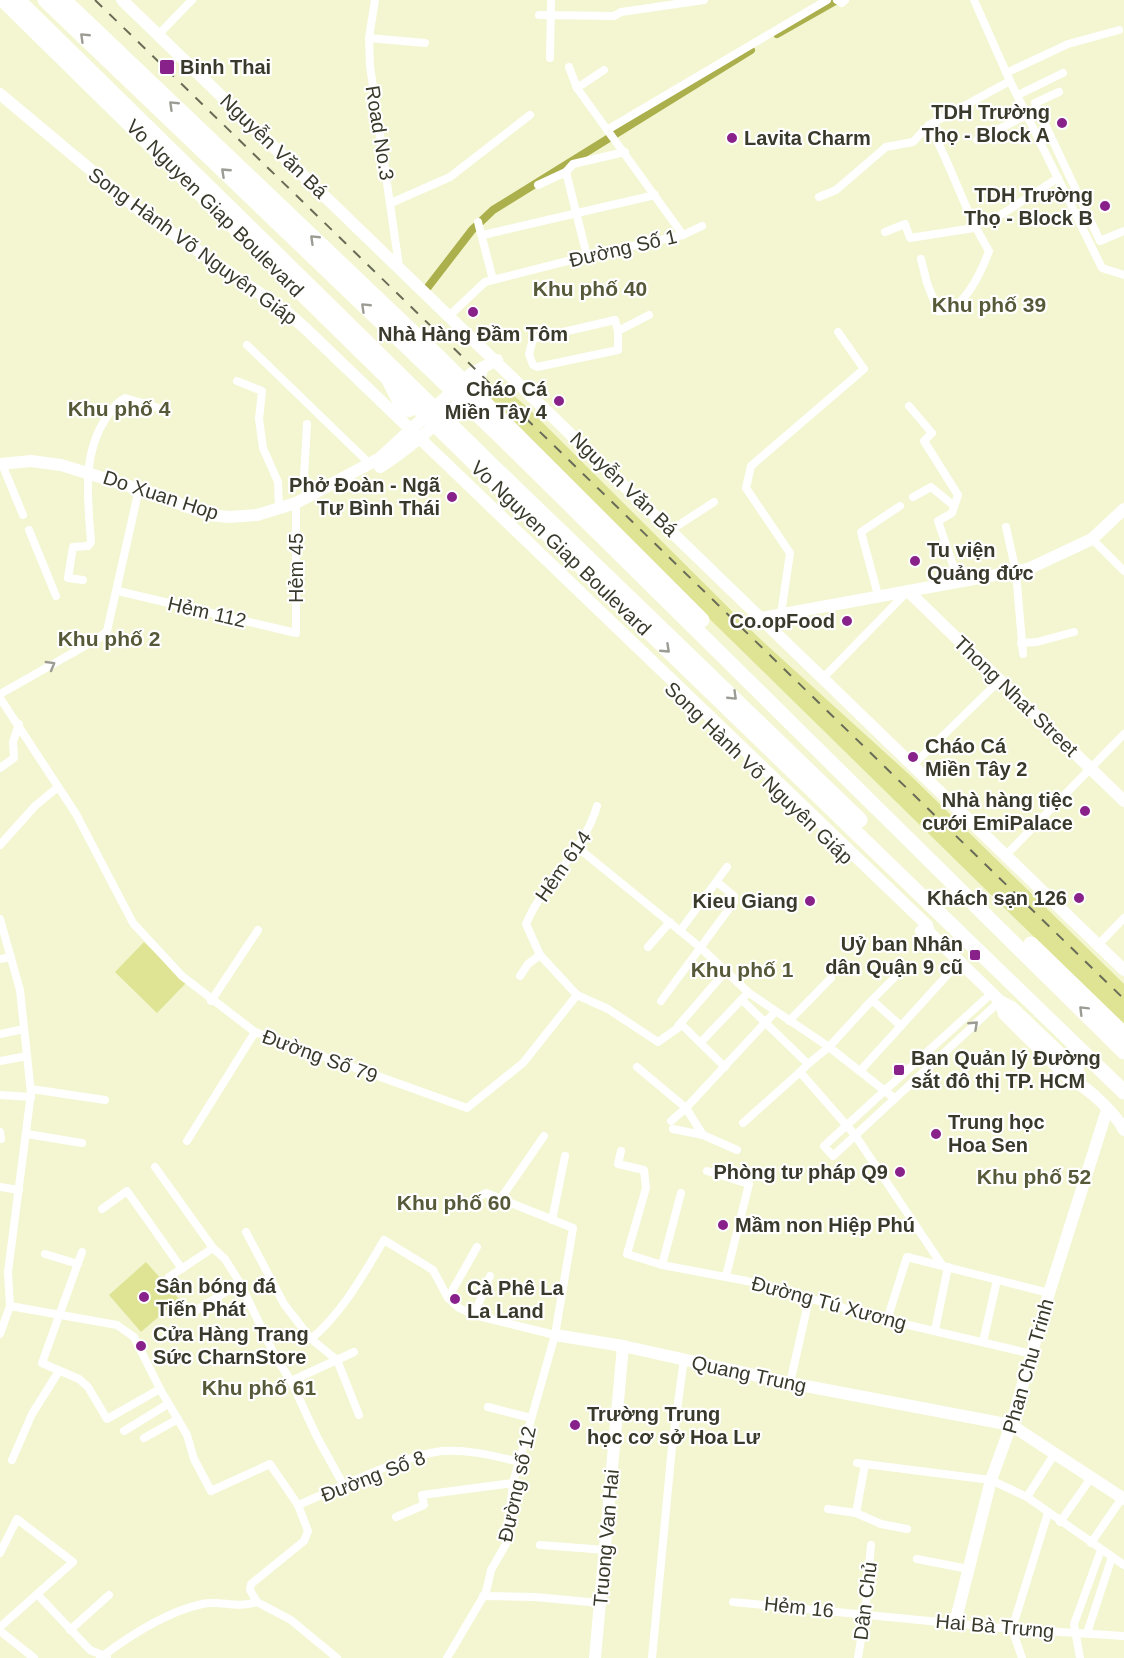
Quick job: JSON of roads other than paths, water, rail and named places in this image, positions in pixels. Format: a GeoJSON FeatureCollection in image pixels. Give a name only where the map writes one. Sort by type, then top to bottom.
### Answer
{"type":"FeatureCollection","features":[{"type":"Feature","properties":{"kind":"highway","name":"Vo Nguyen Giap Boulevard"},"geometry":{"type":"LineString","coordinates":[[3,0],[388,380],[494,467],[1124,1078]]}},
{"type":"Feature","properties":{"kind":"highway","name":"Vo Nguyen Giap Boulevard"},"geometry":{"type":"LineString","coordinates":[[18,0],[414,388],[431,413],[473,462],[1124,1092]]}},
{"type":"Feature","properties":{"kind":"highway","name":"Vo Nguyen Giap Boulevard"},"geometry":{"type":"LineString","coordinates":[[45,0],[462,390],[1124,1052]]}},
{"type":"Feature","properties":{"kind":"highway","name":"Vo Nguyen Giap Boulevard"},"geometry":{"type":"LineString","coordinates":[[64,0],[999,915],[1124,1034]]}},
{"type":"Feature","properties":{"kind":"highway"},"geometry":{"type":"LineString","coordinates":[[473,462],[494,467]]}},
{"type":"Feature","properties":{"kind":"highway"},"geometry":{"type":"LineString","coordinates":[[999,915],[1005,932]]}},
{"type":"Feature","properties":{"kind":"highway"},"geometry":{"type":"LineString","coordinates":[[1039,966],[1061,972]]}},
{"type":"Feature","properties":{"kind":"main road","name":"Nguyễn Văn Bá"},"geometry":{"type":"LineString","coordinates":[[128,2],[158,35],[497,360],[1124,970]]}},
{"type":"Feature","properties":{"kind":"main road","name":"Song Hành Võ Nguyên Giáp"},"geometry":{"type":"LineString","coordinates":[[0,94],[140,211],[286,312],[357,375],[359,388],[583,593],[584,599]]}},
{"type":"Feature","properties":{"kind":"main road","name":"Do Xuan Hop"},"geometry":{"type":"LineString","coordinates":[[316,494],[329,491],[381,466],[412,437],[431,413],[462,390],[479,381],[482,370],[497,360]]}},
{"type":"Feature","properties":{"kind":"main road","name":"Do Xuan Hop"},"geometry":{"type":"LineString","coordinates":[[1,464],[31,461],[87,471],[210,515],[238,516],[279,509],[316,494],[412,437]]}},
{"type":"Feature","properties":{"kind":"main road","name":"Song Hành Võ Nguyên Giáp"},"geometry":{"type":"LineString","coordinates":[[412,437],[459,488],[577,596],[600,609],[927,925],[929,933],[996,997],[1004,1014],[1069,1080],[1080,1083],[1123,1125]]}},
{"type":"Feature","properties":{"kind":"main road"},"geometry":{"type":"LineString","coordinates":[[761,618],[1028,569],[1092,539],[1124,509]]}},
{"type":"Feature","properties":{"kind":"main road","name":"Thong Nhat Street"},"geometry":{"type":"LineString","coordinates":[[908,591],[1124,801]]}},
{"type":"Feature","properties":{"kind":"main road","name":"Phan Chu Trinh"},"geometry":{"type":"LineString","coordinates":[[955,1623],[991,1480],[1011,1425],[1049,1293],[1107,1110]]}},
{"type":"Feature","properties":{"kind":"main road","name":"Quang Trung"},"geometry":{"type":"LineString","coordinates":[[555,1335],[623,1346],[790,1383],[1011,1425],[1123,1499]]}},
{"type":"Feature","properties":{"kind":"main road","name":"Truong Van Hai"},"geometry":{"type":"LineString","coordinates":[[595,1658],[623,1346]]}},
{"type":"Feature","properties":{"kind":"street"},"geometry":{"type":"LineString","coordinates":[[158,35],[192,0]]}},
{"type":"Feature","properties":{"kind":"street","name":"Road No.3"},"geometry":{"type":"LineString","coordinates":[[375,0],[369,38],[378,133],[391,203],[399,266]]}},
{"type":"Feature","properties":{"kind":"street"},"geometry":{"type":"LineString","coordinates":[[550,58],[551,0]]}},
{"type":"Feature","properties":{"kind":"street"},"geometry":{"type":"LineString","coordinates":[[539,15],[614,16],[621,12],[703,0]]}},
{"type":"Feature","properties":{"kind":"street"},"geometry":{"type":"LineString","coordinates":[[607,130],[827,0]]}},
{"type":"Feature","properties":{"kind":"street"},"geometry":{"type":"LineString","coordinates":[[974,0],[1008,77],[1102,268],[1124,275]]}},
{"type":"Feature","properties":{"kind":"street"},"geometry":{"type":"LineString","coordinates":[[819,197],[836,190],[886,147],[913,142],[929,125],[1008,77],[1068,44],[1119,30]]}},
{"type":"Feature","properties":{"kind":"street"},"geometry":{"type":"LineString","coordinates":[[369,38],[425,43]]}},
{"type":"Feature","properties":{"kind":"street"},"geometry":{"type":"LineString","coordinates":[[569,67],[577,88],[683,235]]}},
{"type":"Feature","properties":{"kind":"street"},"geometry":{"type":"LineString","coordinates":[[577,88],[604,70]]}},
{"type":"Feature","properties":{"kind":"street"},"geometry":{"type":"LineString","coordinates":[[1018,95],[1063,74]]}},
{"type":"Feature","properties":{"kind":"street"},"geometry":{"type":"LineString","coordinates":[[1059,92],[1035,103],[1100,241],[1124,231]]}},
{"type":"Feature","properties":{"kind":"street"},"geometry":{"type":"LineString","coordinates":[[391,203],[450,177],[530,115]]}},
{"type":"Feature","properties":{"kind":"street"},"geometry":{"type":"LineString","coordinates":[[976,140],[1027,115]]}},
{"type":"Feature","properties":{"kind":"street"},"geometry":{"type":"LineString","coordinates":[[921,259],[938,311],[954,307],[980,277],[989,251],[974,228],[945,154],[929,125]]}},
{"type":"Feature","properties":{"kind":"street"},"geometry":{"type":"LineString","coordinates":[[538,184],[566,172],[573,164],[625,152]]}},
{"type":"Feature","properties":{"kind":"street"},"geometry":{"type":"LineString","coordinates":[[566,172],[587,256]]}},
{"type":"Feature","properties":{"kind":"street"},"geometry":{"type":"LineString","coordinates":[[988,223],[1058,178]]}},
{"type":"Feature","properties":{"kind":"street"},"geometry":{"type":"LineString","coordinates":[[483,236],[655,195]]}},
{"type":"Feature","properties":{"kind":"street"},"geometry":{"type":"LineString","coordinates":[[1080,223],[1089,218]]}},
{"type":"Feature","properties":{"kind":"street"},"geometry":{"type":"LineString","coordinates":[[478,222],[493,280]]}},
{"type":"Feature","properties":{"kind":"street"},"geometry":{"type":"LineString","coordinates":[[885,232],[905,224],[910,238],[974,228]]}},
{"type":"Feature","properties":{"kind":"street","name":"Đường Số 1"},"geometry":{"type":"LineString","coordinates":[[450,315],[485,282],[683,235],[702,226]]}},
{"type":"Feature","properties":{"kind":"street"},"geometry":{"type":"LineString","coordinates":[[618,331],[649,315]]}},
{"type":"Feature","properties":{"kind":"street"},"geometry":{"type":"LineString","coordinates":[[615,321],[618,331],[618,350],[537,367],[533,365],[528,354],[533,339],[615,321]]}},
{"type":"Feature","properties":{"kind":"street"},"geometry":{"type":"LineString","coordinates":[[781,614],[790,553],[746,488],[747,477],[751,466],[864,369],[838,332]]}},
{"type":"Feature","properties":{"kind":"street"},"geometry":{"type":"LineString","coordinates":[[247,345],[370,464]]}},
{"type":"Feature","properties":{"kind":"street"},"geometry":{"type":"LineString","coordinates":[[237,381],[262,391],[258,418],[263,448],[278,482],[279,509]]}},
{"type":"Feature","properties":{"kind":"street"},"geometry":{"type":"LineString","coordinates":[[83,580],[68,578],[73,548],[88,546],[91,542],[87,471],[97,432],[117,402],[125,398],[166,410]]}},
{"type":"Feature","properties":{"kind":"street"},"geometry":{"type":"LineString","coordinates":[[909,406],[932,433],[924,441],[958,495],[952,513],[938,521],[959,583]]}},
{"type":"Feature","properties":{"kind":"street"},"geometry":{"type":"LineString","coordinates":[[307,424],[304,476],[316,494]]}},
{"type":"Feature","properties":{"kind":"street"},"geometry":{"type":"LineString","coordinates":[[1,464],[23,515]]}},
{"type":"Feature","properties":{"kind":"street"},"geometry":{"type":"LineString","coordinates":[[913,497],[931,487],[953,505]]}},
{"type":"Feature","properties":{"kind":"street"},"geometry":{"type":"LineString","coordinates":[[0,696],[99,638],[107,631],[118,591],[139,489]]}},
{"type":"Feature","properties":{"kind":"street"},"geometry":{"type":"LineString","coordinates":[[671,530],[714,502]]}},
{"type":"Feature","properties":{"kind":"street","name":"Hẻm 45"},"geometry":{"type":"LineString","coordinates":[[296,503],[296,633]]}},
{"type":"Feature","properties":{"kind":"street"},"geometry":{"type":"LineString","coordinates":[[878,595],[861,532],[900,506]]}},
{"type":"Feature","properties":{"kind":"street"},"geometry":{"type":"LineString","coordinates":[[1006,527],[1016,572],[1023,654]]}},
{"type":"Feature","properties":{"kind":"street"},"geometry":{"type":"LineString","coordinates":[[29,530],[56,596]]}},
{"type":"Feature","properties":{"kind":"street"},"geometry":{"type":"LineString","coordinates":[[1092,539],[1124,571]]}},
{"type":"Feature","properties":{"kind":"street","name":"Hẻm 112"},"geometry":{"type":"LineString","coordinates":[[118,591],[296,633]]}},
{"type":"Feature","properties":{"kind":"street"},"geometry":{"type":"LineString","coordinates":[[823,678],[908,591]]}},
{"type":"Feature","properties":{"kind":"street"},"geometry":{"type":"LineString","coordinates":[[1022,643],[1036,642],[1074,632]]}},
{"type":"Feature","properties":{"kind":"street"},"geometry":{"type":"LineString","coordinates":[[913,765],[1000,680]]}},
{"type":"Feature","properties":{"kind":"street","name":"Đường Số 79"},"geometry":{"type":"LineString","coordinates":[[0,696],[76,814],[133,923],[174,968],[212,1001],[255,1032],[467,1108],[523,1063],[577,995]]}},
{"type":"Feature","properties":{"kind":"street"},"geometry":{"type":"LineString","coordinates":[[0,768],[14,758],[13,742],[19,724]]}},
{"type":"Feature","properties":{"kind":"street"},"geometry":{"type":"LineString","coordinates":[[1006,855],[1124,734]]}},
{"type":"Feature","properties":{"kind":"street"},"geometry":{"type":"LineString","coordinates":[[0,845],[35,806],[58,787]]}},
{"type":"Feature","properties":{"kind":"street","name":"Hẻm 614"},"geometry":{"type":"LineString","coordinates":[[540,955],[526,924],[540,897],[591,828],[597,806]]}},
{"type":"Feature","properties":{"kind":"street"},"geometry":{"type":"LineString","coordinates":[[577,847],[701,948],[749,993],[829,1047],[894,1098]]}},
{"type":"Feature","properties":{"kind":"street"},"geometry":{"type":"LineString","coordinates":[[680,931],[727,867]]}},
{"type":"Feature","properties":{"kind":"street"},"geometry":{"type":"LineString","coordinates":[[661,1001],[678,981],[678,973],[701,948],[735,899],[717,882]]}},
{"type":"Feature","properties":{"kind":"street"},"geometry":{"type":"LineString","coordinates":[[1098,945],[1124,918]]}},
{"type":"Feature","properties":{"kind":"street"},"geometry":{"type":"LineString","coordinates":[[0,919],[3,941],[20,990],[31,1093],[8,1272],[10,1306],[0,1334]]}},
{"type":"Feature","properties":{"kind":"street"},"geometry":{"type":"LineString","coordinates":[[648,947],[670,922]]}},
{"type":"Feature","properties":{"kind":"street"},"geometry":{"type":"LineString","coordinates":[[212,1001],[258,930]]}},
{"type":"Feature","properties":{"kind":"street"},"geometry":{"type":"LineString","coordinates":[[520,976],[528,964],[540,955],[577,995],[608,1009],[657,1042],[678,1026],[725,972]]}},
{"type":"Feature","properties":{"kind":"street"},"geometry":{"type":"LineString","coordinates":[[0,959],[10,957]]}},
{"type":"Feature","properties":{"kind":"street"},"geometry":{"type":"LineString","coordinates":[[860,1071],[960,961]]}},
{"type":"Feature","properties":{"kind":"street"},"geometry":{"type":"LineString","coordinates":[[743,1123],[829,1047],[897,975]]}},
{"type":"Feature","properties":{"kind":"street"},"geometry":{"type":"LineString","coordinates":[[789,1022],[831,978]]}},
{"type":"Feature","properties":{"kind":"street"},"geometry":{"type":"LineString","coordinates":[[701,1042],[749,993]]}},
{"type":"Feature","properties":{"kind":"street"},"geometry":{"type":"LineString","coordinates":[[996,997],[833,1156],[824,1146],[884,1091],[996,997]]}},
{"type":"Feature","properties":{"kind":"street"},"geometry":{"type":"LineString","coordinates":[[742,1000],[808,1064]]}},
{"type":"Feature","properties":{"kind":"street"},"geometry":{"type":"LineString","coordinates":[[872,1000],[901,1026]]}},
{"type":"Feature","properties":{"kind":"street"},"geometry":{"type":"LineString","coordinates":[[737,1150],[672,1125],[775,1012]]}},
{"type":"Feature","properties":{"kind":"street"},"geometry":{"type":"LineString","coordinates":[[678,1026],[682,1025],[725,1066]]}},
{"type":"Feature","properties":{"kind":"street"},"geometry":{"type":"LineString","coordinates":[[0,1034],[24,1029]]}},
{"type":"Feature","properties":{"kind":"street"},"geometry":{"type":"LineString","coordinates":[[187,1141],[255,1032]]}},
{"type":"Feature","properties":{"kind":"street"},"geometry":{"type":"LineString","coordinates":[[0,1061],[27,1056]]}},
{"type":"Feature","properties":{"kind":"street"},"geometry":{"type":"LineString","coordinates":[[637,1067],[686,1108],[697,1122],[703,1135]]}},
{"type":"Feature","properties":{"kind":"street"},"geometry":{"type":"LineString","coordinates":[[800,1072],[855,1135],[945,1266],[935,1330]]}},
{"type":"Feature","properties":{"kind":"street"},"geometry":{"type":"LineString","coordinates":[[0,1095],[31,1093],[105,1100]]}},
{"type":"Feature","properties":{"kind":"street"},"geometry":{"type":"LineString","coordinates":[[0,1131],[1,1139]]}},
{"type":"Feature","properties":{"kind":"street"},"geometry":{"type":"LineString","coordinates":[[27,1134],[82,1143]]}},
{"type":"Feature","properties":{"kind":"street"},"geometry":{"type":"LineString","coordinates":[[501,1198],[544,1137]]}},
{"type":"Feature","properties":{"kind":"street","name":"Đường Tú Xương"},"geometry":{"type":"LineString","coordinates":[[621,1151],[618,1164],[644,1170],[646,1188],[627,1254],[662,1265],[726,1276],[887,1320],[1032,1354]]}},
{"type":"Feature","properties":{"kind":"street"},"geometry":{"type":"LineString","coordinates":[[469,1207],[478,1197],[486,1193],[552,1220],[564,1156]]}},
{"type":"Feature","properties":{"kind":"street"},"geometry":{"type":"LineString","coordinates":[[155,1167],[213,1248],[225,1259],[240,1283],[275,1356],[291,1381],[317,1437],[344,1486]]}},
{"type":"Feature","properties":{"kind":"street"},"geometry":{"type":"LineString","coordinates":[[707,1171],[749,1184],[726,1276]]}},
{"type":"Feature","properties":{"kind":"street"},"geometry":{"type":"LineString","coordinates":[[0,1187],[19,1190]]}},
{"type":"Feature","properties":{"kind":"street"},"geometry":{"type":"LineString","coordinates":[[102,1209],[127,1191],[182,1269]]}},
{"type":"Feature","properties":{"kind":"street"},"geometry":{"type":"LineString","coordinates":[[662,1265],[681,1193]]}},
{"type":"Feature","properties":{"kind":"street","name":"Đường số 12"},"geometry":{"type":"LineString","coordinates":[[447,1658],[483,1596],[491,1570],[506,1544],[513,1483],[555,1335],[573,1228],[552,1220]]}},
{"type":"Feature","properties":{"kind":"street"},"geometry":{"type":"LineString","coordinates":[[246,1232],[284,1304],[311,1339],[337,1360],[359,1415]]}},
{"type":"Feature","properties":{"kind":"street","name":"Quang Trung"},"geometry":{"type":"LineString","coordinates":[[311,1339],[328,1324],[360,1282],[384,1240],[433,1270],[448,1298],[459,1308],[474,1315],[555,1335]]}},
{"type":"Feature","properties":{"kind":"street"},"geometry":{"type":"LineString","coordinates":[[448,1298],[477,1247]]}},
{"type":"Feature","properties":{"kind":"street"},"geometry":{"type":"LineString","coordinates":[[170,1277],[213,1248]]}},
{"type":"Feature","properties":{"kind":"street"},"geometry":{"type":"LineString","coordinates":[[82,1252],[42,1363],[79,1379],[88,1387],[107,1419],[159,1389]]}},
{"type":"Feature","properties":{"kind":"street"},"geometry":{"type":"LineString","coordinates":[[45,1254],[78,1264]]}},
{"type":"Feature","properties":{"kind":"street"},"geometry":{"type":"LineString","coordinates":[[887,1320],[906,1257],[1049,1293]]}},
{"type":"Feature","properties":{"kind":"street"},"geometry":{"type":"LineString","coordinates":[[474,1315],[490,1276]]}},
{"type":"Feature","properties":{"kind":"street"},"geometry":{"type":"LineString","coordinates":[[982,1342],[997,1280]]}},
{"type":"Feature","properties":{"kind":"street"},"geometry":{"type":"LineString","coordinates":[[195,1311],[240,1283]]}},
{"type":"Feature","properties":{"kind":"street"},"geometry":{"type":"LineString","coordinates":[[790,1383],[809,1299]]}},
{"type":"Feature","properties":{"kind":"street"},"geometry":{"type":"LineString","coordinates":[[10,1306],[117,1325],[126,1329],[134,1337],[159,1389],[178,1419],[211,1491],[270,1464],[298,1505],[308,1535],[251,1584],[250,1590],[257,1602],[291,1620],[332,1656]]}},
{"type":"Feature","properties":{"kind":"street"},"geometry":{"type":"LineString","coordinates":[[291,1381],[354,1352]]}},
{"type":"Feature","properties":{"kind":"street"},"geometry":{"type":"LineString","coordinates":[[652,1658],[672,1447],[684,1359]]}},
{"type":"Feature","properties":{"kind":"street"},"geometry":{"type":"LineString","coordinates":[[12,1460],[32,1414],[59,1371]]}},
{"type":"Feature","properties":{"kind":"street"},"geometry":{"type":"LineString","coordinates":[[124,1431],[168,1404]]}},
{"type":"Feature","properties":{"kind":"street"},"geometry":{"type":"LineString","coordinates":[[488,1407],[531,1418]]}},
{"type":"Feature","properties":{"kind":"street"},"geometry":{"type":"LineString","coordinates":[[144,1438],[178,1419]]}},
{"type":"Feature","properties":{"kind":"street","name":"Đường Số 8"},"geometry":{"type":"LineString","coordinates":[[298,1505],[440,1451],[473,1451],[520,1462]]}},
{"type":"Feature","properties":{"kind":"street"},"geometry":{"type":"LineString","coordinates":[[1027,1497],[1055,1453]]}},
{"type":"Feature","properties":{"kind":"street"},"geometry":{"type":"LineString","coordinates":[[856,1513],[861,1464],[991,1480],[1027,1497],[1060,1522],[1124,1564]]}},
{"type":"Feature","properties":{"kind":"street"},"geometry":{"type":"LineString","coordinates":[[1060,1522],[1091,1478]]}},
{"type":"Feature","properties":{"kind":"street"},"geometry":{"type":"LineString","coordinates":[[396,1517],[424,1505],[422,1495],[513,1483]]}},
{"type":"Feature","properties":{"kind":"street"},"geometry":{"type":"LineString","coordinates":[[1091,1543],[1123,1499]]}},
{"type":"Feature","properties":{"kind":"street"},"geometry":{"type":"LineString","coordinates":[[828,1509],[856,1513],[881,1524],[907,1529]]}},
{"type":"Feature","properties":{"kind":"street"},"geometry":{"type":"LineString","coordinates":[[1022,1658],[1012,1629],[1048,1513]]}},
{"type":"Feature","properties":{"kind":"street"},"geometry":{"type":"LineString","coordinates":[[0,1553],[17,1519],[73,1562],[0,1629],[34,1658]]}},
{"type":"Feature","properties":{"kind":"street"},"geometry":{"type":"LineString","coordinates":[[540,1545],[606,1550]]}},
{"type":"Feature","properties":{"kind":"street","name":"Dân Chủ"},"geometry":{"type":"LineString","coordinates":[[858,1658],[865,1615],[871,1545]]}},
{"type":"Feature","properties":{"kind":"street"},"geometry":{"type":"LineString","coordinates":[[1080,1658],[1074,1624],[1101,1550]]}},
{"type":"Feature","properties":{"kind":"street"},"geometry":{"type":"LineString","coordinates":[[1087,1633],[1112,1557]]}},
{"type":"Feature","properties":{"kind":"street"},"geometry":{"type":"LineString","coordinates":[[917,1558],[968,1569]]}},
{"type":"Feature","properties":{"kind":"street"},"geometry":{"type":"LineString","coordinates":[[37,1594],[90,1650],[104,1657],[154,1623],[203,1604],[243,1607],[257,1602]]}},
{"type":"Feature","properties":{"kind":"street"},"geometry":{"type":"LineString","coordinates":[[70,1630],[109,1596]]}},
{"type":"Feature","properties":{"kind":"street"},"geometry":{"type":"LineString","coordinates":[[483,1596],[535,1597],[600,1604]]}},
{"type":"Feature","properties":{"kind":"street","name":"Hẻm 16"},"geometry":{"type":"LineString","coordinates":[[733,1602],[865,1615]]}},
{"type":"Feature","properties":{"kind":"street","name":"Hai Bà Trưng"},"geometry":{"type":"LineString","coordinates":[[865,1615],[1012,1629],[1124,1636]]}},
{"type":"Feature","properties":{"kind":"waterway"},"geometry":{"type":"LineString","coordinates":[[777,34],[837,0]]}},
{"type":"Feature","properties":{"kind":"waterway"},"geometry":{"type":"LineString","coordinates":[[428,287],[472,230],[493,210],[751,50]]}},
{"type":"Feature","properties":{"kind":"railway"},"geometry":{"type":"LineString","coordinates":[[95,0],[1124,999]]}},
{"type":"Feature","properties":{"kind":"place","name":"Binh Thai"},"geometry":{"type":"Point","coordinates":[167,67]}},
{"type":"Feature","properties":{"kind":"place","name":"TDH Trường Thọ - Block A"},"geometry":{"type":"Point","coordinates":[1062,123]}},
{"type":"Feature","properties":{"kind":"place","name":"Lavita Charm"},"geometry":{"type":"Point","coordinates":[732,138]}},
{"type":"Feature","properties":{"kind":"place","name":"TDH Trường Thọ - Block B"},"geometry":{"type":"Point","coordinates":[1105,206]}},
{"type":"Feature","properties":{"kind":"place","name":"Nhà Hàng Đầm Tôm"},"geometry":{"type":"Point","coordinates":[473,312]}},
{"type":"Feature","properties":{"kind":"place","name":"Cháo Cá Miền Tây 4"},"geometry":{"type":"Point","coordinates":[559,401]}},
{"type":"Feature","properties":{"kind":"place","name":"Phở Đoàn - Ngã Tư Bình Thái"},"geometry":{"type":"Point","coordinates":[452,497]}},
{"type":"Feature","properties":{"kind":"place","name":"Tu viện Quảng đức"},"geometry":{"type":"Point","coordinates":[915,561]}},
{"type":"Feature","properties":{"kind":"place","name":"Co.opFood"},"geometry":{"type":"Point","coordinates":[847,621]}},
{"type":"Feature","properties":{"kind":"place","name":"Cháo Cá Miền Tây 2"},"geometry":{"type":"Point","coordinates":[913,757]}},
{"type":"Feature","properties":{"kind":"place","name":"Nhà hàng tiệc cưới EmiPalace"},"geometry":{"type":"Point","coordinates":[1085,811]}},
{"type":"Feature","properties":{"kind":"place","name":"Khách sạn 126"},"geometry":{"type":"Point","coordinates":[1079,898]}},
{"type":"Feature","properties":{"kind":"place","name":"Kieu Giang"},"geometry":{"type":"Point","coordinates":[810,901]}},
{"type":"Feature","properties":{"kind":"place","name":"Uỷ ban Nhân dân Quận 9 cũ"},"geometry":{"type":"Point","coordinates":[975,955]}},
{"type":"Feature","properties":{"kind":"place","name":"Ban Quản lý Đường sắt đô thị TP. HCM"},"geometry":{"type":"Point","coordinates":[899,1070]}},
{"type":"Feature","properties":{"kind":"place","name":"Trung học Hoa Sen"},"geometry":{"type":"Point","coordinates":[936,1134]}},
{"type":"Feature","properties":{"kind":"place","name":"Phòng tư pháp Q9"},"geometry":{"type":"Point","coordinates":[900,1172]}},
{"type":"Feature","properties":{"kind":"place","name":"Mầm non Hiệp Phú"},"geometry":{"type":"Point","coordinates":[723,1225]}},
{"type":"Feature","properties":{"kind":"place","name":"Sân bóng đá Tiến Phát"},"geometry":{"type":"Point","coordinates":[144,1297]}},
{"type":"Feature","properties":{"kind":"place","name":"Cà Phê La La Land"},"geometry":{"type":"Point","coordinates":[455,1299]}},
{"type":"Feature","properties":{"kind":"place","name":"Cửa Hàng Trang Sức CharnStore"},"geometry":{"type":"Point","coordinates":[141,1346]}},
{"type":"Feature","properties":{"kind":"place","name":"Trường Trung học cơ sở Hoa Lư"},"geometry":{"type":"Point","coordinates":[575,1425]}},
{"type":"Feature","properties":{"kind":"district","name":"Khu phố 40"},"geometry":{"type":"Point","coordinates":[590,289]}},
{"type":"Feature","properties":{"kind":"district","name":"Khu phố 39"},"geometry":{"type":"Point","coordinates":[989,305]}},
{"type":"Feature","properties":{"kind":"district","name":"Khu phố 4"},"geometry":{"type":"Point","coordinates":[119,409]}},
{"type":"Feature","properties":{"kind":"district","name":"Khu phố 2"},"geometry":{"type":"Point","coordinates":[109,639]}},
{"type":"Feature","properties":{"kind":"district","name":"Khu phố 1"},"geometry":{"type":"Point","coordinates":[742,970]}},
{"type":"Feature","properties":{"kind":"district","name":"Khu phố 52"},"geometry":{"type":"Point","coordinates":[1034,1177]}},
{"type":"Feature","properties":{"kind":"district","name":"Khu phố 60"},"geometry":{"type":"Point","coordinates":[454,1203]}},
{"type":"Feature","properties":{"kind":"district","name":"Khu phố 61"},"geometry":{"type":"Point","coordinates":[259,1388]}}]}
